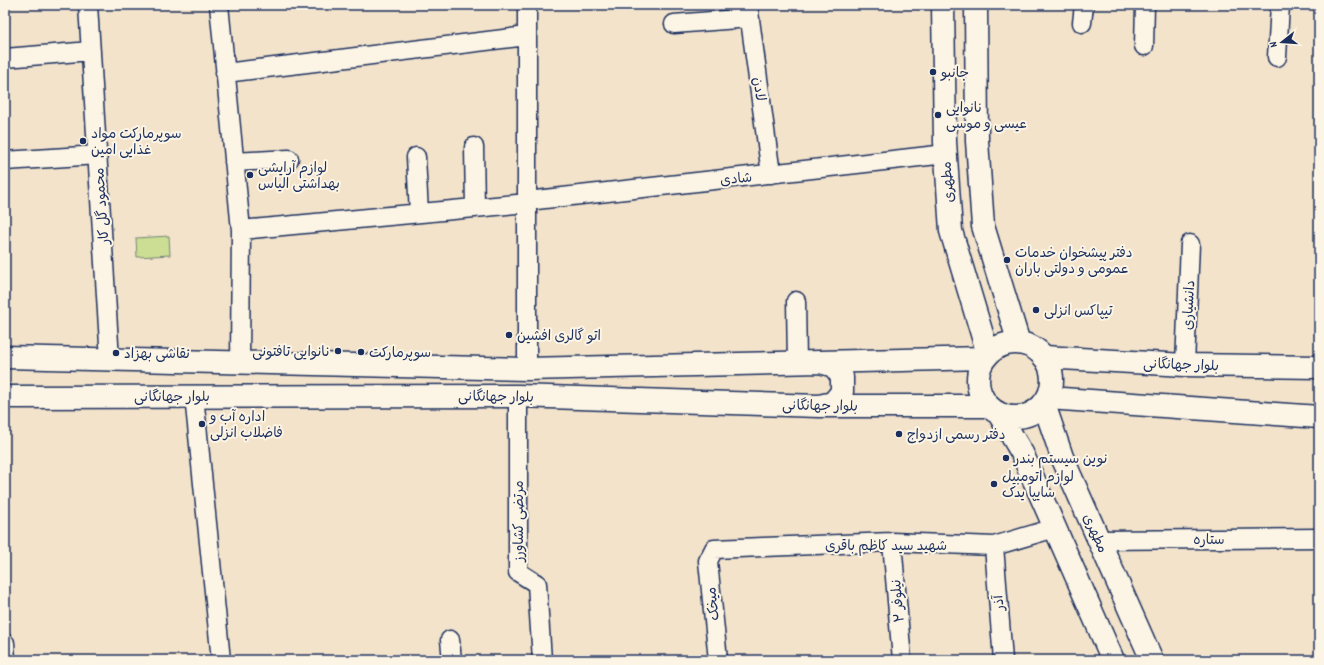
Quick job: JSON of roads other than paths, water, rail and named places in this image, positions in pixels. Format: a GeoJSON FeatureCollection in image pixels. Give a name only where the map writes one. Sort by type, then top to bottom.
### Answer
{"type":"FeatureCollection","features":[{"type":"Feature","properties":{"kind":"street","name":"محمود گل کار"},"geometry":{"type":"LineString","coordinates":[[88,5],[110,360]]}},
{"type":"Feature","properties":{"kind":"street"},"geometry":{"type":"LineString","coordinates":[[219,5],[241,230],[240,362]]}},
{"type":"Feature","properties":{"kind":"street"},"geometry":{"type":"LineString","coordinates":[[527,5],[527,369]]}},
{"type":"Feature","properties":{"kind":"street","name":"مطهری"},"geometry":{"type":"LineString","coordinates":[[943,5],[946,154],[951,231],[987,356]]}},
{"type":"Feature","properties":{"kind":"street"},"geometry":{"type":"LineString","coordinates":[[976,5],[977,141],[983,226],[1019,343]]}},
{"type":"Feature","properties":{"kind":"street"},"geometry":{"type":"LineString","coordinates":[[1082,23],[1084,5]]}},
{"type":"Feature","properties":{"kind":"street"},"geometry":{"type":"LineString","coordinates":[[1144,46],[1146,5]]}},
{"type":"Feature","properties":{"kind":"street"},"geometry":{"type":"LineString","coordinates":[[1277,57],[1280,5]]}},
{"type":"Feature","properties":{"kind":"street"},"geometry":{"type":"LineString","coordinates":[[674,24],[749,11]]}},
{"type":"Feature","properties":{"kind":"street","name":"لادن"},"geometry":{"type":"LineString","coordinates":[[749,11],[771,174]]}},
{"type":"Feature","properties":{"kind":"street"},"geometry":{"type":"LineString","coordinates":[[225,73],[527,36]]}},
{"type":"Feature","properties":{"kind":"street"},"geometry":{"type":"LineString","coordinates":[[5,58],[92,51]]}},
{"type":"Feature","properties":{"kind":"street"},"geometry":{"type":"LineString","coordinates":[[474,147],[475,208]]}},
{"type":"Feature","properties":{"kind":"street","name":"شادی"},"geometry":{"type":"LineString","coordinates":[[241,230],[475,208],[946,154]]}},
{"type":"Feature","properties":{"kind":"street"},"geometry":{"type":"LineString","coordinates":[[5,161],[98,155]]}},
{"type":"Feature","properties":{"kind":"street"},"geometry":{"type":"LineString","coordinates":[[416,157],[419,213]]}},
{"type":"Feature","properties":{"kind":"street"},"geometry":{"type":"LineString","coordinates":[[234,162],[289,160]]}},
{"type":"Feature","properties":{"kind":"street","name":"دانشیاری"},"geometry":{"type":"LineString","coordinates":[[1185,365],[1190,244]]}},
{"type":"Feature","properties":{"kind":"street"},"geometry":{"type":"LineString","coordinates":[[796,301],[797,362]]}},
{"type":"Feature","properties":{"kind":"street"},"geometry":{"type":"LineString","coordinates":[[993,410],[1011,418],[1024,417],[1035,412],[1046,401],[1051,390],[1052,372],[1044,357],[1033,348],[1019,343],[1002,346],[987,356],[978,377],[982,397],[993,410],[1022,453],[1113,660]]}},
{"type":"Feature","properties":{"kind":"street","name":"بلوار جهانگانی"},"geometry":{"type":"LineString","coordinates":[[5,357],[527,369],[820,362],[987,356]]}},
{"type":"Feature","properties":{"kind":"street","name":"بلوار جهانگانی"},"geometry":{"type":"LineString","coordinates":[[1044,357],[1185,365],[1319,367]]}},
{"type":"Feature","properties":{"kind":"street"},"geometry":{"type":"LineString","coordinates":[[819,406],[833,403],[842,392],[842,378],[834,366],[820,362]]}},
{"type":"Feature","properties":{"kind":"street"},"geometry":{"type":"LineString","coordinates":[[194,396],[221,660]]}},
{"type":"Feature","properties":{"kind":"street","name":"بلوار جهانگانی"},"geometry":{"type":"LineString","coordinates":[[5,397],[518,396],[993,410]]}},
{"type":"Feature","properties":{"kind":"street","name":"مرتضی کشاورز"},"geometry":{"type":"LineString","coordinates":[[518,396],[518,572],[537,584],[542,660]]}},
{"type":"Feature","properties":{"kind":"street"},"geometry":{"type":"LineString","coordinates":[[1046,401],[1319,417]]}},
{"type":"Feature","properties":{"kind":"street","name":"مطهری"},"geometry":{"type":"LineString","coordinates":[[1046,401],[1062,457],[1152,660]]}},
{"type":"Feature","properties":{"kind":"street","name":"شهید سید کاظم باقری"},"geometry":{"type":"LineString","coordinates":[[714,549],[892,542],[994,546],[1054,528]]}},
{"type":"Feature","properties":{"kind":"street","name":"ستاره"},"geometry":{"type":"LineString","coordinates":[[1099,540],[1319,538]]}},
{"type":"Feature","properties":{"kind":"street","name":"نیلوفر ۲"},"geometry":{"type":"LineString","coordinates":[[892,542],[902,660]]}},
{"type":"Feature","properties":{"kind":"street","name":"آذر"},"geometry":{"type":"LineString","coordinates":[[994,546],[1003,660]]}},
{"type":"Feature","properties":{"kind":"street","name":"میخک"},"geometry":{"type":"LineString","coordinates":[[714,549],[708,561],[718,660]]}},
{"type":"Feature","properties":{"kind":"street"},"geometry":{"type":"LineString","coordinates":[[450,640],[452,660]]}},
{"type":"Feature","properties":{"kind":"street"},"geometry":{"type":"LineString","coordinates":[[5,643],[6,660]]}},
{"type":"Feature","properties":{"kind":"place","name":"جانبو"},"geometry":{"type":"Point","coordinates":[933,72]}},
{"type":"Feature","properties":{"kind":"place","name":"نانوایی عیسی و موسی"},"geometry":{"type":"Point","coordinates":[938,115]}},
{"type":"Feature","properties":{"kind":"place","name":"سوپرمارکت مواد غذایی امین"},"geometry":{"type":"Point","coordinates":[83,141]}},
{"type":"Feature","properties":{"kind":"place","name":"لوازم آرایشی بهداشتی الیاس"},"geometry":{"type":"Point","coordinates":[250,175]}},
{"type":"Feature","properties":{"kind":"place","name":"دفتر پیشخوان خدمات عمومی و دولتی باران"},"geometry":{"type":"Point","coordinates":[1007,260]}},
{"type":"Feature","properties":{"kind":"place","name":"تیپاکس انزلی"},"geometry":{"type":"Point","coordinates":[1036,310]}},
{"type":"Feature","properties":{"kind":"place","name":"اتو گالری افشین"},"geometry":{"type":"Point","coordinates":[509,335]}},
{"type":"Feature","properties":{"kind":"place","name":"نانوایی تافتونی"},"geometry":{"type":"Point","coordinates":[338,351]}},
{"type":"Feature","properties":{"kind":"place","name":"سوپرمارکت"},"geometry":{"type":"Point","coordinates":[361,352]}},
{"type":"Feature","properties":{"kind":"place","name":"نقاشی بهزاد"},"geometry":{"type":"Point","coordinates":[116,353]}},
{"type":"Feature","properties":{"kind":"place","name":"اداره آب و فاضلاب انزلی"},"geometry":{"type":"Point","coordinates":[202,424]}},
{"type":"Feature","properties":{"kind":"place","name":"دفتر رسمی ازدواج"},"geometry":{"type":"Point","coordinates":[899,434]}},
{"type":"Feature","properties":{"kind":"place","name":"نوین سیستم بندر"},"geometry":{"type":"Point","coordinates":[1006,458]}},
{"type":"Feature","properties":{"kind":"place","name":"لوازم اتومبیل سایپا یدک"},"geometry":{"type":"Point","coordinates":[994,484]}}]}
